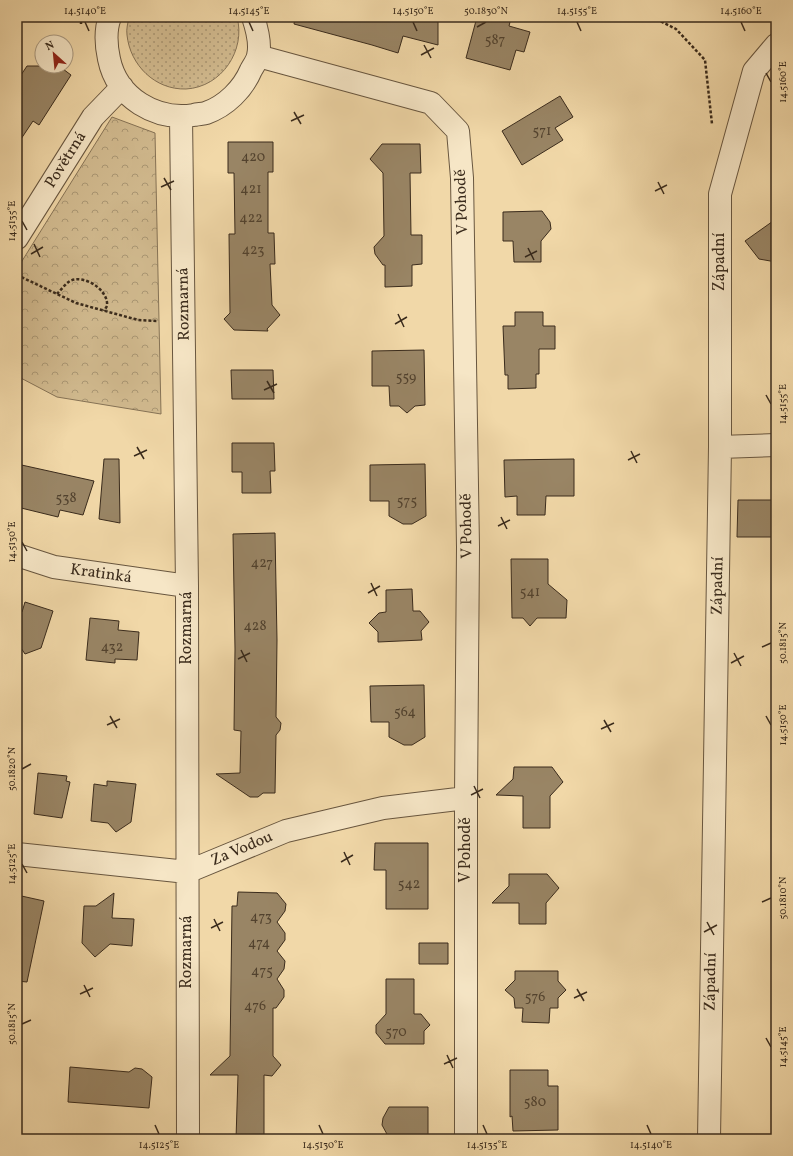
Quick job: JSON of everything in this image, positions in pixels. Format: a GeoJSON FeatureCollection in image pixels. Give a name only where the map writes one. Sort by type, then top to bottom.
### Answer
{"type":"FeatureCollection","features":[{"type":"Feature","properties":{"kind":"street"},"geometry":{"type":"LineString","coordinates":[[110,17],[106,46],[111,68],[122,87],[138,103],[159,113],[182,117],[206,113],[229,100],[246,82],[258,56],[258,33],[253,17]]}},
{"type":"Feature","properties":{"kind":"street","name":"Západní"},"geometry":{"type":"LineString","coordinates":[[709,1139],[720,446],[720,194],[754,70],[776,45]]}},
{"type":"Feature","properties":{"kind":"street","name":"V Pohodě"},"geometry":{"type":"LineString","coordinates":[[258,56],[431,103],[458,131],[462,178],[468,547],[466,1139]]}},
{"type":"Feature","properties":{"kind":"street","name":"Povětrná"},"geometry":{"type":"LineString","coordinates":[[17,238],[94,117],[122,87]]}},
{"type":"Feature","properties":{"kind":"street","name":"Rozmarná"},"geometry":{"type":"LineString","coordinates":[[182,117],[187,586],[188,1139]]}},
{"type":"Feature","properties":{"kind":"street"},"geometry":{"type":"LineString","coordinates":[[720,446],[776,445]]}},
{"type":"Feature","properties":{"kind":"street","name":"Kratinká"},"geometry":{"type":"LineString","coordinates":[[17,555],[54,568],[187,586]]}},
{"type":"Feature","properties":{"kind":"street","name":"Za Vodou"},"geometry":{"type":"LineString","coordinates":[[17,854],[187,872],[286,831],[383,808],[466,798]]}},
{"type":"Feature","properties":{"kind":"path"},"geometry":{"type":"LineString","coordinates":[[652,17],[676,29],[705,60],[713,131]]}},
{"type":"Feature","properties":{"kind":"path"},"geometry":{"type":"LineString","coordinates":[[17,275],[76,303],[138,320],[184,323]]}},
{"type":"Feature","properties":{"kind":"path"},"geometry":{"type":"LineString","coordinates":[[57,294],[70,281],[77,279],[84,280],[92,283],[103,294],[106,300],[104,311]]}},
{"type":"Feature","properties":{"kind":"green space"},"geometry":{"type":"Polygon","coordinates":[[[129,17],[237,17],[239,29],[238,42],[228,65],[210,82],[199,87],[186,89],[175,88],[154,80],[139,66],[129,46],[127,26],[129,17]]]}},
{"type":"Feature","properties":{"kind":"green space"},"geometry":{"type":"Polygon","coordinates":[[[112,117],[155,133],[161,414],[57,397],[17,376],[17,269],[112,117]]]}},
{"type":"Feature","properties":{"kind":"building"},"geometry":{"type":"Polygon","coordinates":[[[295,17],[438,17],[438,45],[403,36],[398,53],[294,24],[295,17]]]}},
{"type":"Feature","properties":{"kind":"building"},"geometry":{"type":"Polygon","coordinates":[[[477,17],[497,17],[510,22],[509,26],[530,32],[524,52],[516,50],[510,70],[466,58],[477,17]]]}},
{"type":"Feature","properties":{"kind":"building"},"geometry":{"type":"Polygon","coordinates":[[[27,66],[34,66],[34,74],[71,75],[39,125],[33,121],[17,145],[17,81],[27,66]]]}},
{"type":"Feature","properties":{"kind":"building"},"geometry":{"type":"Polygon","coordinates":[[[560,96],[573,117],[555,128],[563,140],[522,165],[502,131],[560,96]]]}},
{"type":"Feature","properties":{"kind":"building"},"geometry":{"type":"Polygon","coordinates":[[[228,142],[273,142],[273,172],[268,172],[268,233],[274,233],[275,264],[270,264],[272,305],[280,315],[267,329],[268,331],[234,330],[224,319],[230,313],[229,234],[235,234],[234,173],[228,173],[228,142]]]}},
{"type":"Feature","properties":{"kind":"building"},"geometry":{"type":"Polygon","coordinates":[[[382,144],[420,144],[421,173],[410,173],[411,235],[422,235],[422,264],[412,265],[412,286],[385,287],[385,265],[383,265],[375,254],[374,247],[384,236],[383,173],[370,159],[382,144]]]}},
{"type":"Feature","properties":{"kind":"building"},"geometry":{"type":"Polygon","coordinates":[[[542,211],[550,222],[551,229],[541,241],[541,262],[514,262],[513,241],[503,241],[503,212],[542,211]]]}},
{"type":"Feature","properties":{"kind":"building"},"geometry":{"type":"Polygon","coordinates":[[[776,219],[776,262],[759,259],[745,241],[776,219]]]}},
{"type":"Feature","properties":{"kind":"building"},"geometry":{"type":"Polygon","coordinates":[[[515,312],[543,312],[543,326],[555,326],[555,349],[539,349],[539,374],[536,374],[536,388],[508,389],[508,375],[505,375],[503,326],[515,326],[515,312]]]}},
{"type":"Feature","properties":{"kind":"building"},"geometry":{"type":"Polygon","coordinates":[[[424,350],[425,405],[415,406],[407,413],[399,406],[390,406],[389,386],[372,386],[372,351],[424,350]]]}},
{"type":"Feature","properties":{"kind":"building"},"geometry":{"type":"Polygon","coordinates":[[[231,370],[273,370],[274,399],[232,399],[231,370]]]}},
{"type":"Feature","properties":{"kind":"building"},"geometry":{"type":"Polygon","coordinates":[[[232,443],[274,443],[275,471],[270,471],[271,493],[242,493],[242,472],[232,472],[232,443]]]}},
{"type":"Feature","properties":{"kind":"building"},"geometry":{"type":"Polygon","coordinates":[[[104,459],[119,459],[120,523],[99,519],[104,459]]]}},
{"type":"Feature","properties":{"kind":"building"},"geometry":{"type":"Polygon","coordinates":[[[574,459],[574,496],[546,496],[545,515],[517,515],[517,496],[505,497],[504,460],[574,459]]]}},
{"type":"Feature","properties":{"kind":"building"},"geometry":{"type":"Polygon","coordinates":[[[17,464],[94,481],[83,515],[60,510],[58,517],[17,507],[17,464]]]}},
{"type":"Feature","properties":{"kind":"building"},"geometry":{"type":"Polygon","coordinates":[[[425,464],[426,516],[412,524],[403,524],[389,516],[389,501],[370,501],[370,465],[425,464]]]}},
{"type":"Feature","properties":{"kind":"building"},"geometry":{"type":"Polygon","coordinates":[[[738,500],[776,500],[776,537],[737,537],[738,500]]]}},
{"type":"Feature","properties":{"kind":"building"},"geometry":{"type":"Polygon","coordinates":[[[275,533],[277,640],[276,717],[281,723],[280,730],[276,735],[275,793],[263,793],[258,797],[250,797],[216,774],[240,773],[241,731],[234,730],[235,649],[233,534],[275,533]]]}},
{"type":"Feature","properties":{"kind":"building"},"geometry":{"type":"Polygon","coordinates":[[[511,559],[548,559],[548,584],[567,600],[566,618],[537,618],[530,626],[523,618],[512,618],[511,559]]]}},
{"type":"Feature","properties":{"kind":"building"},"geometry":{"type":"Polygon","coordinates":[[[412,589],[413,611],[420,611],[429,622],[421,631],[422,640],[378,642],[378,632],[369,623],[379,613],[386,612],[386,590],[412,589]]]}},
{"type":"Feature","properties":{"kind":"building"},"geometry":{"type":"Polygon","coordinates":[[[25,602],[53,611],[41,648],[25,654],[17,642],[17,610],[22,612],[25,602]]]}},
{"type":"Feature","properties":{"kind":"building"},"geometry":{"type":"Polygon","coordinates":[[[90,618],[119,621],[118,630],[139,632],[137,660],[115,659],[115,663],[86,660],[90,618]]]}},
{"type":"Feature","properties":{"kind":"building"},"geometry":{"type":"Polygon","coordinates":[[[424,685],[425,737],[412,745],[404,745],[389,737],[389,722],[371,722],[370,686],[424,685]]]}},
{"type":"Feature","properties":{"kind":"building"},"geometry":{"type":"Polygon","coordinates":[[[514,767],[552,767],[563,782],[550,796],[550,828],[523,828],[523,796],[496,795],[513,779],[514,767]]]}},
{"type":"Feature","properties":{"kind":"building"},"geometry":{"type":"Polygon","coordinates":[[[38,773],[67,776],[66,781],[70,782],[62,818],[34,814],[38,773]]]}},
{"type":"Feature","properties":{"kind":"building"},"geometry":{"type":"Polygon","coordinates":[[[107,781],[136,784],[131,822],[116,832],[108,823],[91,821],[94,784],[107,786],[107,781]]]}},
{"type":"Feature","properties":{"kind":"building"},"geometry":{"type":"Polygon","coordinates":[[[375,843],[428,843],[428,909],[386,909],[386,870],[374,870],[375,843]]]}},
{"type":"Feature","properties":{"kind":"building"},"geometry":{"type":"Polygon","coordinates":[[[509,874],[547,874],[559,888],[546,903],[546,924],[519,924],[519,903],[492,903],[509,886],[509,874]]]}},
{"type":"Feature","properties":{"kind":"building"},"geometry":{"type":"Polygon","coordinates":[[[238,892],[277,893],[286,904],[285,911],[277,922],[285,933],[285,940],[277,951],[285,961],[284,969],[277,979],[284,990],[284,997],[276,1008],[273,1008],[273,1056],[281,1065],[272,1076],[264,1075],[264,1139],[236,1139],[238,1075],[210,1075],[230,1056],[232,906],[237,906],[238,892]]]}},
{"type":"Feature","properties":{"kind":"building"},"geometry":{"type":"Polygon","coordinates":[[[114,893],[112,918],[134,919],[132,946],[110,944],[95,957],[82,943],[84,906],[96,906],[114,893]]]}},
{"type":"Feature","properties":{"kind":"building"},"geometry":{"type":"Polygon","coordinates":[[[17,895],[44,901],[27,982],[17,981],[17,895]]]}},
{"type":"Feature","properties":{"kind":"building"},"geometry":{"type":"Polygon","coordinates":[[[419,943],[448,943],[448,964],[419,964],[419,943]]]}},
{"type":"Feature","properties":{"kind":"building"},"geometry":{"type":"Polygon","coordinates":[[[515,971],[558,971],[558,981],[566,990],[558,998],[558,1008],[550,1008],[549,1023],[522,1022],[523,1008],[515,1008],[514,998],[505,990],[515,980],[515,971]]]}},
{"type":"Feature","properties":{"kind":"building"},"geometry":{"type":"Polygon","coordinates":[[[386,979],[414,979],[414,1014],[421,1014],[430,1025],[424,1031],[424,1044],[385,1044],[376,1033],[376,1025],[386,1014],[386,979]]]}},
{"type":"Feature","properties":{"kind":"building"},"geometry":{"type":"Polygon","coordinates":[[[70,1067],[129,1072],[135,1068],[142,1069],[152,1077],[149,1108],[68,1102],[70,1067]]]}},
{"type":"Feature","properties":{"kind":"building"},"geometry":{"type":"Polygon","coordinates":[[[510,1070],[548,1070],[548,1086],[558,1086],[558,1130],[513,1131],[512,1116],[510,1117],[510,1070]]]}},
{"type":"Feature","properties":{"kind":"building"},"geometry":{"type":"Polygon","coordinates":[[[389,1107],[428,1107],[428,1136],[419,1136],[419,1139],[390,1139],[390,1136],[388,1136],[382,1125],[383,1118],[389,1107]]]}}]}
